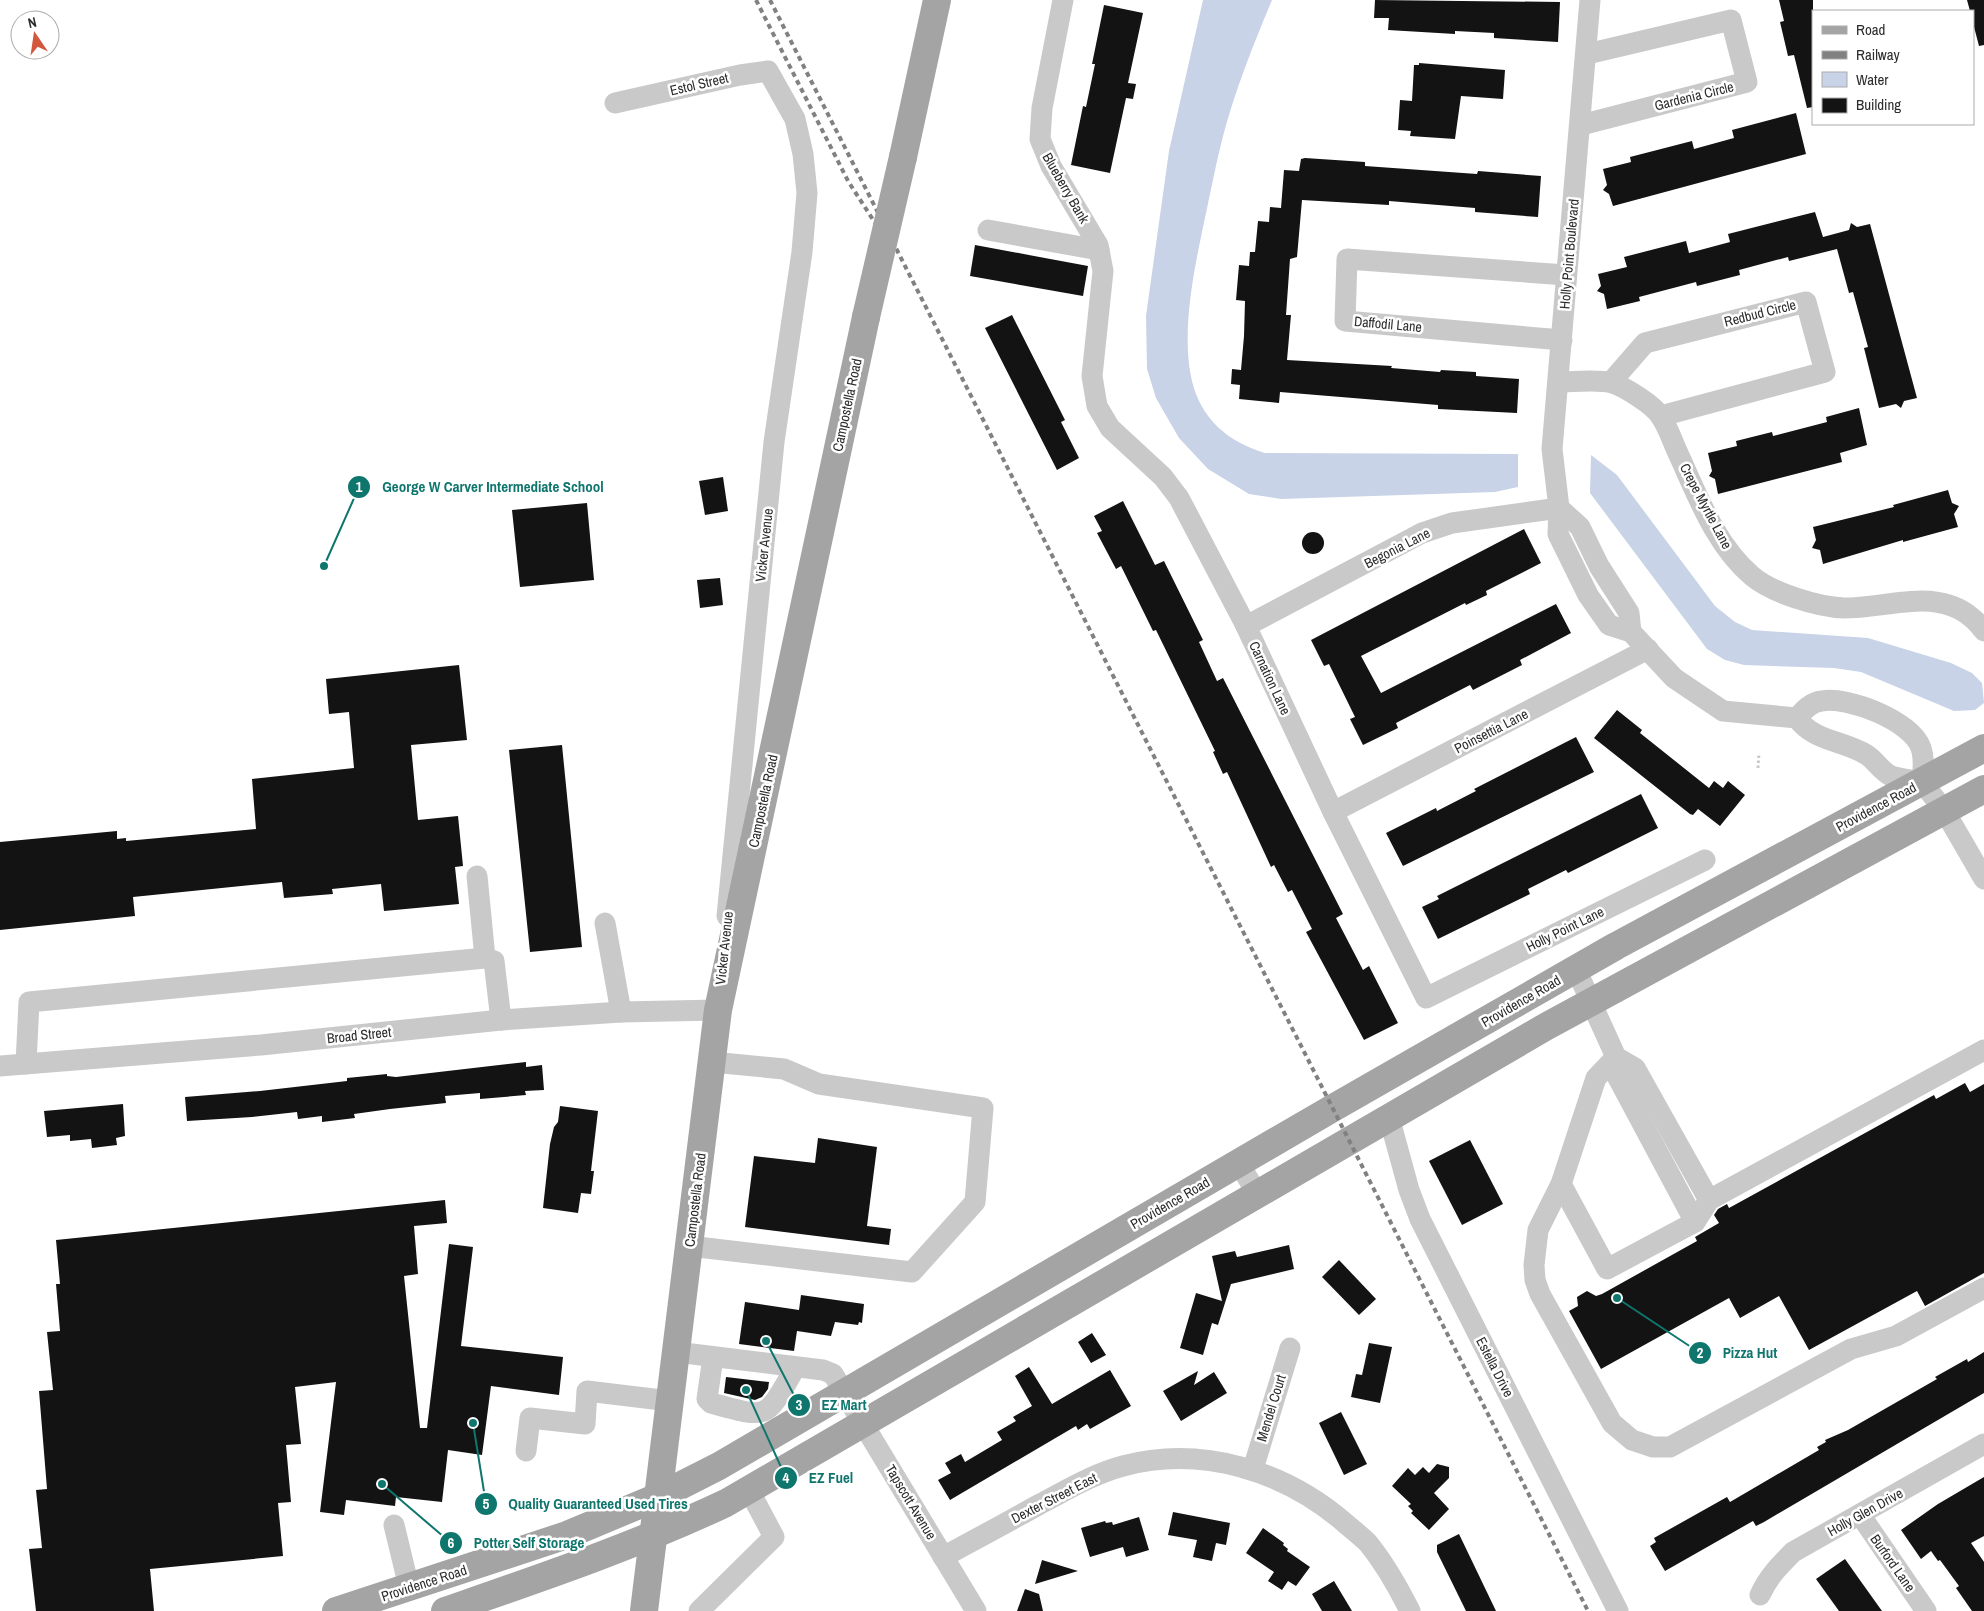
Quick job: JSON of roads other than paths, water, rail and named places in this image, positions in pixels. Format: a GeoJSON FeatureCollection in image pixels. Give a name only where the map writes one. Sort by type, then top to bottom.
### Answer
{"type":"FeatureCollection","features":[{"type":"Feature","properties":{"kind":"main road","name":"Campostella Road"},"geometry":{"type":"LineString","coordinates":[[644,1611],[718,1010],[866,317],[937,0]]}},
{"type":"Feature","properties":{"kind":"main road","name":"Providence Road"},"geometry":{"type":"LineString","coordinates":[[336,1611],[567,1535],[658,1497],[719,1466],[1576,969],[1984,748]]}},
{"type":"Feature","properties":{"kind":"main road"},"geometry":{"type":"LineString","coordinates":[[445,1611],[653,1536],[726,1503],[1388,1117],[1591,1002],[1984,789]]}},
{"type":"Feature","properties":{"kind":"street","name":"Blueberry Bank"},"geometry":{"type":"LineString","coordinates":[[1063,0],[1042,108],[1040,139],[1051,166],[1084,220],[1099,250],[1103,271],[1100,320],[1092,376]]}},
{"type":"Feature","properties":{"kind":"street","name":"Holly Point Boulevard"},"geometry":{"type":"LineString","coordinates":[[1559,508],[1552,449],[1587,54],[1590,0]]}},
{"type":"Feature","properties":{"kind":"street","name":"Gardenia Circle"},"geometry":{"type":"LineString","coordinates":[[1580,125],[1748,82],[1731,20],[1587,54]]}},
{"type":"Feature","properties":{"kind":"street","name":"Estol Street"},"geometry":{"type":"LineString","coordinates":[[615,103],[740,75],[768,71],[776,86]]}},
{"type":"Feature","properties":{"kind":"street","name":"Vicker Avenue"},"geometry":{"type":"LineString","coordinates":[[718,1010],[774,442],[802,252],[806,193],[803,154],[795,119],[776,86]]}},
{"type":"Feature","properties":{"kind":"street"},"geometry":{"type":"LineString","coordinates":[[988,230],[1099,250]]}},
{"type":"Feature","properties":{"kind":"street","name":"Daffodil Lane"},"geometry":{"type":"LineString","coordinates":[[1562,340],[1345,321],[1347,259],[1566,275]]}},
{"type":"Feature","properties":{"kind":"street","name":"Redbud Circle"},"geometry":{"type":"LineString","coordinates":[[1611,382],[1645,343],[1806,302],[1825,372],[1661,416]]}},
{"type":"Feature","properties":{"kind":"street","name":"Carnation Lane"},"geometry":{"type":"LineString","coordinates":[[1092,376],[1098,406],[1110,428],[1162,477],[1179,498],[1246,626],[1333,812],[1426,998]]}},
{"type":"Feature","properties":{"kind":"street","name":"Crepe Myrtle Lane"},"geometry":{"type":"LineString","coordinates":[[1559,382],[1611,382],[1638,396],[1661,416],[1700,502],[1726,548],[1753,577],[1784,594],[1818,604],[1842,608],[1876,606],[1910,600],[1933,601],[1954,606],[1976,620],[1984,631]]}},
{"type":"Feature","properties":{"kind":"street"},"geometry":{"type":"LineString","coordinates":[[1559,508],[1580,527],[1604,574],[1629,613],[1631,632],[1674,678],[1724,710],[1797,718],[1804,728],[1820,738],[1856,748],[1870,757],[1890,775],[1922,782],[1944,810],[1984,880]]}},
{"type":"Feature","properties":{"kind":"street","name":"Begonia Lane"},"geometry":{"type":"LineString","coordinates":[[1246,626],[1422,533],[1452,523],[1559,508]]}},
{"type":"Feature","properties":{"kind":"street","name":"Poinsettia Lane"},"geometry":{"type":"LineString","coordinates":[[1333,812],[1648,649]]}},
{"type":"Feature","properties":{"kind":"street"},"geometry":{"type":"LineString","coordinates":[[1797,718],[1809,706],[1822,700],[1843,702],[1870,710],[1893,720],[1916,738],[1924,763],[1922,782]]}},
{"type":"Feature","properties":{"kind":"street","name":"Holly Point Lane"},"geometry":{"type":"LineString","coordinates":[[1426,998],[1705,860]]}},
{"type":"Feature","properties":{"kind":"street"},"geometry":{"type":"LineString","coordinates":[[477,876],[485,958]]}},
{"type":"Feature","properties":{"kind":"street"},"geometry":{"type":"LineString","coordinates":[[604,923],[621,1012]]}},
{"type":"Feature","properties":{"kind":"street"},"geometry":{"type":"LineString","coordinates":[[26,1064],[29,1002],[485,958],[494,961],[501,1020]]}},
{"type":"Feature","properties":{"kind":"street"},"geometry":{"type":"LineString","coordinates":[[1576,969],[1616,1057],[1617,1076],[1695,1222]]}},
{"type":"Feature","properties":{"kind":"street","name":"Broad Street"},"geometry":{"type":"LineString","coordinates":[[0,1066],[271,1044],[501,1020],[621,1012],[718,1010]]}},
{"type":"Feature","properties":{"kind":"street"},"geometry":{"type":"LineString","coordinates":[[1561,1184],[1606,1269],[1695,1222],[1709,1200],[1984,1050]]}},
{"type":"Feature","properties":{"kind":"street"},"geometry":{"type":"LineString","coordinates":[[1616,1057],[1596,1078],[1561,1184],[1538,1230],[1534,1265],[1537,1287],[1612,1423],[1632,1440],[1653,1447],[1670,1447],[1850,1349],[1896,1336],[1984,1288]]}},
{"type":"Feature","properties":{"kind":"street"},"geometry":{"type":"LineString","coordinates":[[1616,1057],[1635,1068],[1709,1200]]}},
{"type":"Feature","properties":{"kind":"street"},"geometry":{"type":"LineString","coordinates":[[689,1246],[912,1272],[975,1202],[983,1108],[819,1084],[784,1069],[712,1062]]}},
{"type":"Feature","properties":{"kind":"street","name":"Estella Drive"},"geometry":{"type":"LineString","coordinates":[[1388,1117],[1409,1190],[1420,1220],[1618,1611]]}},
{"type":"Feature","properties":{"kind":"street"},"geometry":{"type":"LineString","coordinates":[[1239,1163],[1256,1194]]}},
{"type":"Feature","properties":{"kind":"street","name":"Mendel Court"},"geometry":{"type":"LineString","coordinates":[[1253,1469],[1290,1348]]}},
{"type":"Feature","properties":{"kind":"street","name":"Tapscott Avenue"},"geometry":{"type":"LineString","coordinates":[[676,1352],[833,1374],[976,1611]]}},
{"type":"Feature","properties":{"kind":"street"},"geometry":{"type":"LineString","coordinates":[[713,1357],[707,1399],[712,1403],[749,1413],[761,1413],[769,1410],[795,1368]]}},
{"type":"Feature","properties":{"kind":"street"},"geometry":{"type":"LineString","coordinates":[[526,1451],[530,1418],[585,1424],[587,1391],[670,1401]]}},
{"type":"Feature","properties":{"kind":"street","name":"Holly Glen Drive"},"geometry":{"type":"LineString","coordinates":[[1760,1595],[1765,1583],[1794,1552],[1984,1444]]}},
{"type":"Feature","properties":{"kind":"street","name":"Dexter Street East"},"geometry":{"type":"LineString","coordinates":[[943,1557],[1090,1477],[1123,1466],[1166,1460],[1200,1460],[1253,1469],[1295,1487],[1330,1510],[1367,1542],[1392,1576],[1410,1611]]}},
{"type":"Feature","properties":{"kind":"street"},"geometry":{"type":"LineString","coordinates":[[699,1611],[774,1537],[749,1490]]}},
{"type":"Feature","properties":{"kind":"street","name":"Burford Lane"},"geometry":{"type":"LineString","coordinates":[[1860,1516],[1926,1611]]}},
{"type":"Feature","properties":{"kind":"street"},"geometry":{"type":"LineString","coordinates":[[394,1525],[409,1587]]}},
{"type":"Feature","properties":{"kind":"water"},"geometry":{"type":"Polygon","coordinates":[[[1203,0],[1272,0],[1233,101],[1220,148],[1194,272],[1188,317],[1189,362],[1192,382],[1205,411],[1211,420],[1226,434],[1244,445],[1265,453],[1518,454],[1518,487],[1495,492],[1281,499],[1249,494],[1208,469],[1179,438],[1156,398],[1147,369],[1146,316],[1169,151],[1203,0]]]}},
{"type":"Feature","properties":{"kind":"water"},"geometry":{"type":"Polygon","coordinates":[[[1591,455],[1617,475],[1715,606],[1735,622],[1752,630],[1868,638],[1951,663],[1972,673],[1982,683],[1984,703],[1975,710],[1954,711],[1861,672],[1834,668],[1744,665],[1725,660],[1707,649],[1590,493],[1591,455]]]}},
{"type":"Feature","properties":{"kind":"railway"},"geometry":{"type":"LineString","coordinates":[[756,0],[848,181],[879,229]]}},
{"type":"Feature","properties":{"kind":"railway"},"geometry":{"type":"LineString","coordinates":[[770,0],[1588,1611]]}},
{"type":"Feature","properties":{"kind":"place","name":"George W Carver Intermediate School"},"geometry":{"type":"Point","coordinates":[324,566]}},
{"type":"Feature","properties":{"kind":"place","name":"Pizza Hut"},"geometry":{"type":"Point","coordinates":[1617,1298]}},
{"type":"Feature","properties":{"kind":"place","name":"EZ Mart"},"geometry":{"type":"Point","coordinates":[766,1341]}},
{"type":"Feature","properties":{"kind":"place","name":"EZ Fuel"},"geometry":{"type":"Point","coordinates":[746,1390]}},
{"type":"Feature","properties":{"kind":"place","name":"Quality Guaranteed Used Tires"},"geometry":{"type":"Point","coordinates":[473,1423]}},
{"type":"Feature","properties":{"kind":"place","name":"Potter Self Storage"},"geometry":{"type":"Point","coordinates":[382,1484]}}]}
